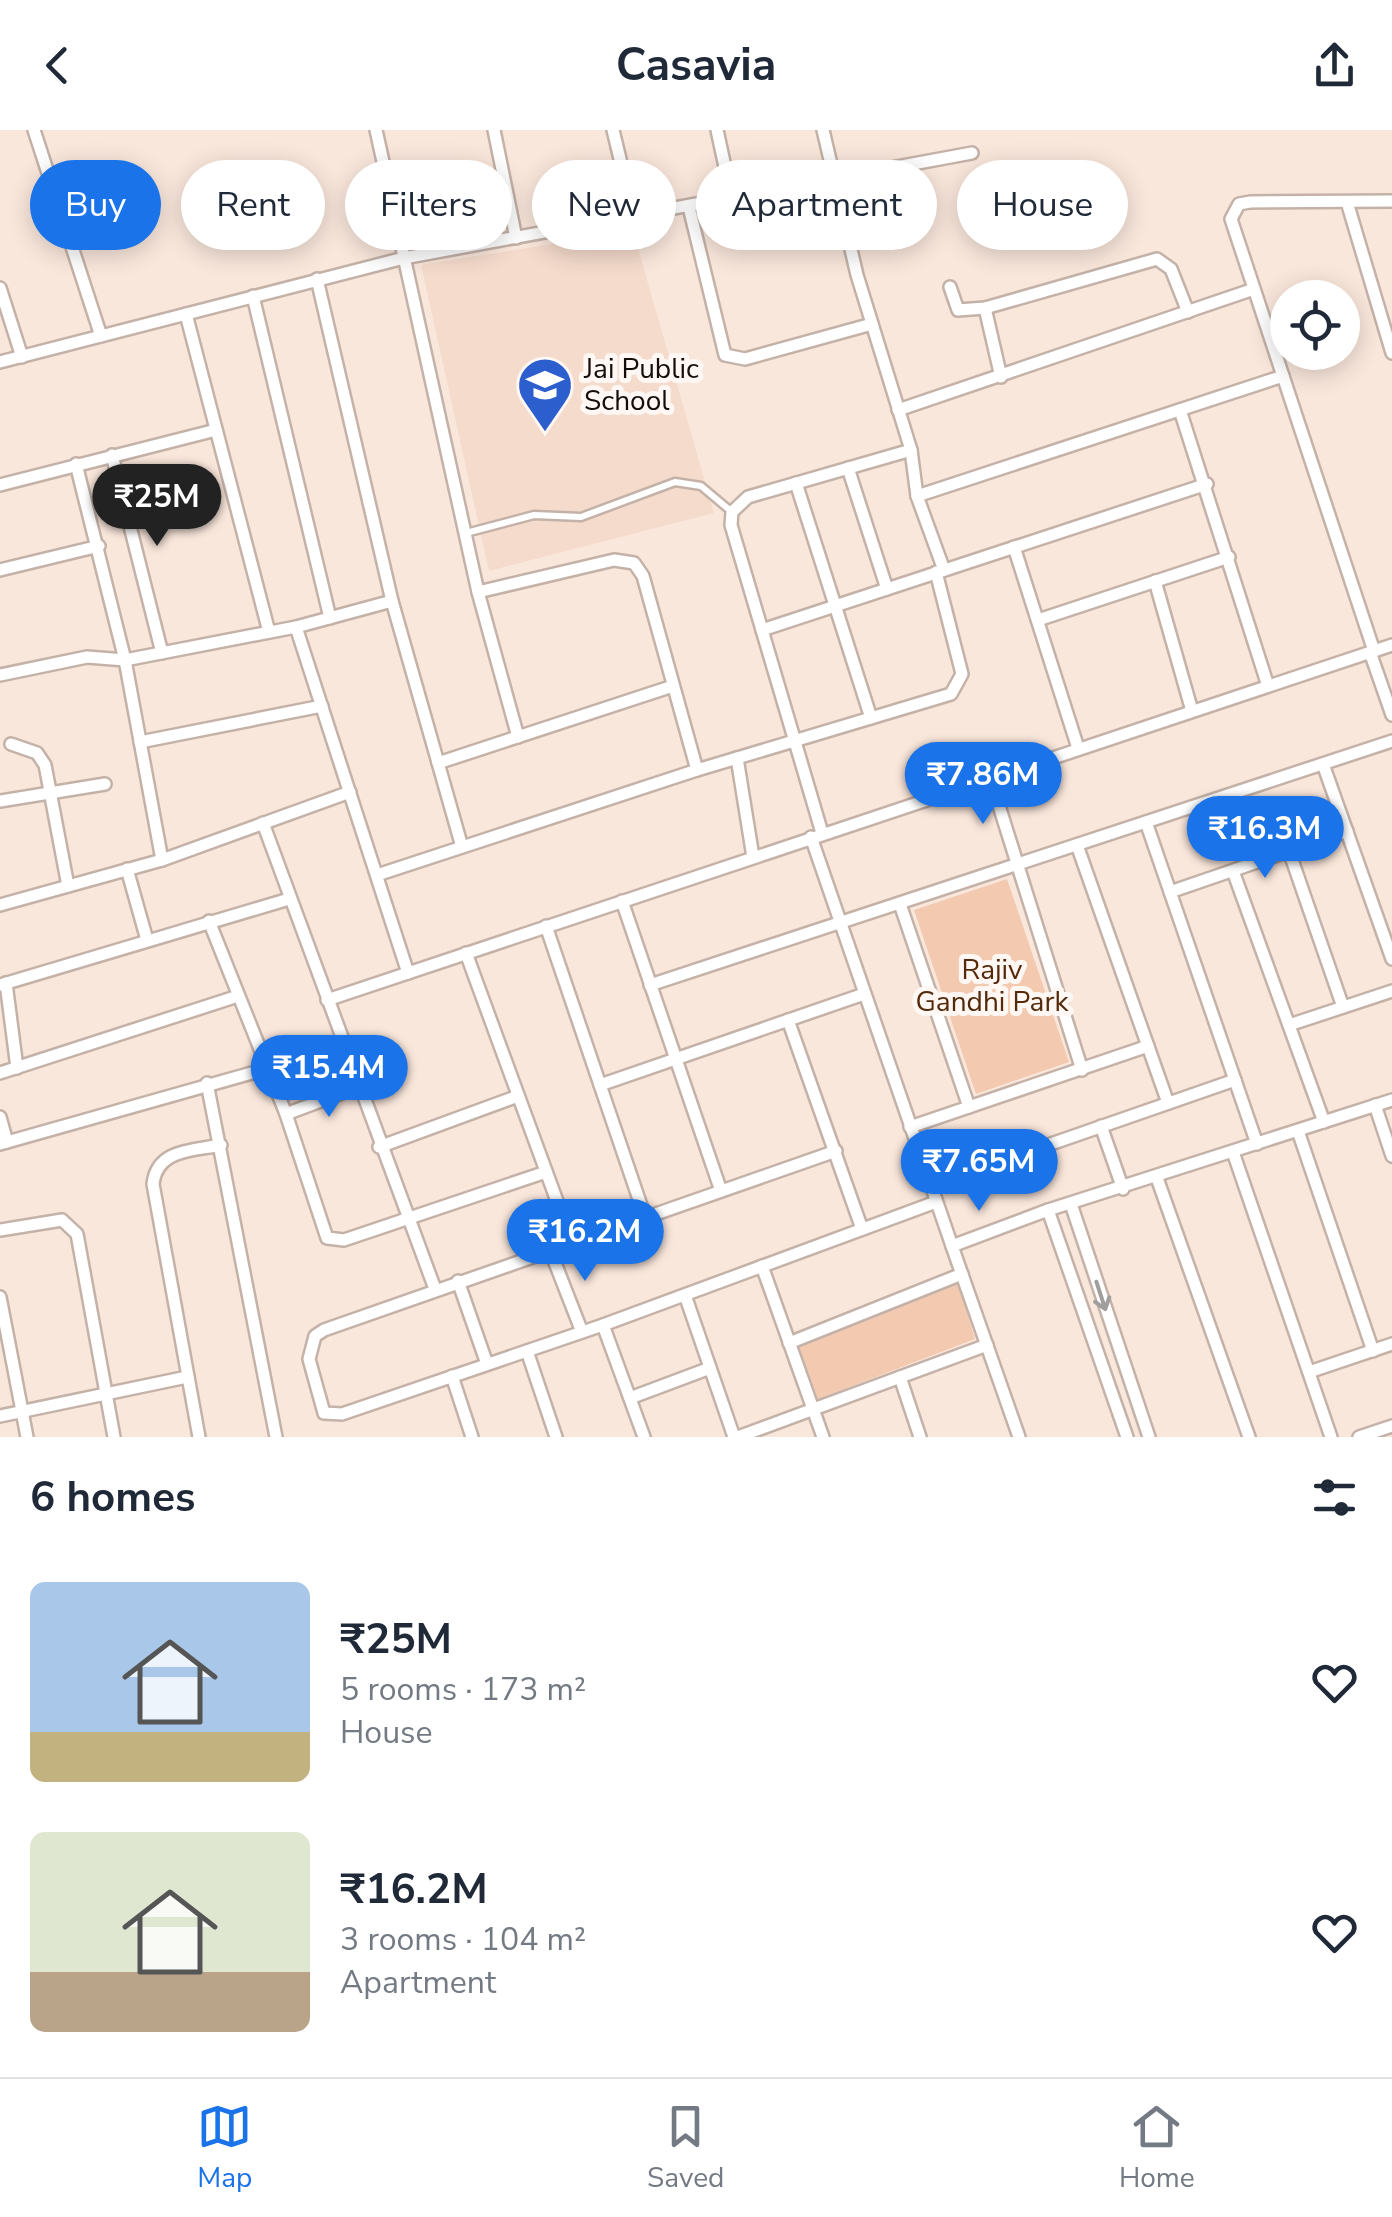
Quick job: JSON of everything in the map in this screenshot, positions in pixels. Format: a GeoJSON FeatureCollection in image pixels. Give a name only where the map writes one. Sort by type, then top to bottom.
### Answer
{"type":"FeatureCollection","features":[{"type":"Feature","properties":{"kind":"street"},"geometry":{"type":"LineString","coordinates":[[34,130],[101,336]]}},
{"type":"Feature","properties":{"kind":"street"},"geometry":{"type":"LineString","coordinates":[[376,130],[464,534],[518,737]]}},
{"type":"Feature","properties":{"kind":"street"},"geometry":{"type":"LineString","coordinates":[[494,130],[516,238]]}},
{"type":"Feature","properties":{"kind":"street"},"geometry":{"type":"LineString","coordinates":[[613,130],[620,160]]}},
{"type":"Feature","properties":{"kind":"street"},"geometry":{"type":"LineString","coordinates":[[717,130],[724,160]]}},
{"type":"Feature","properties":{"kind":"street"},"geometry":{"type":"LineString","coordinates":[[823,130],[830,160]]}},
{"type":"Feature","properties":{"kind":"street"},"geometry":{"type":"LineString","coordinates":[[932,160],[972,153]]}},
{"type":"Feature","properties":{"kind":"street"},"geometry":{"type":"LineString","coordinates":[[1392,201],[1239,204],[1230,219],[1392,715]]}},
{"type":"Feature","properties":{"kind":"street"},"geometry":{"type":"LineString","coordinates":[[1347,202],[1392,353]]}},
{"type":"Feature","properties":{"kind":"street"},"geometry":{"type":"LineString","coordinates":[[676,209],[696,206]]}},
{"type":"Feature","properties":{"kind":"street"},"geometry":{"type":"LineString","coordinates":[[689,207],[725,355],[745,359],[872,324]]}},
{"type":"Feature","properties":{"kind":"street"},"geometry":{"type":"LineString","coordinates":[[0,362],[404,258],[532,235]]}},
{"type":"Feature","properties":{"kind":"street"},"geometry":{"type":"LineString","coordinates":[[377,876],[697,770],[951,694],[959,685],[960,662],[918,496],[911,450],[853,250]]}},
{"type":"Feature","properties":{"kind":"street"},"geometry":{"type":"LineString","coordinates":[[950,287],[953,306],[958,310],[985,308],[1157,260],[1172,269],[1188,312]]}},
{"type":"Feature","properties":{"kind":"street"},"geometry":{"type":"LineString","coordinates":[[317,279],[392,601],[462,847]]}},
{"type":"Feature","properties":{"kind":"street"},"geometry":{"type":"LineString","coordinates":[[0,288],[22,356]]}},
{"type":"Feature","properties":{"kind":"street"},"geometry":{"type":"LineString","coordinates":[[898,410],[1254,289]]}},
{"type":"Feature","properties":{"kind":"street"},"geometry":{"type":"LineString","coordinates":[[253,296],[330,618]]}},
{"type":"Feature","properties":{"kind":"street"},"geometry":{"type":"LineString","coordinates":[[985,308],[1001,378]]}},
{"type":"Feature","properties":{"kind":"street"},"geometry":{"type":"LineString","coordinates":[[186,314],[269,632]]}},
{"type":"Feature","properties":{"kind":"street"},"geometry":{"type":"LineString","coordinates":[[918,496],[1283,376]]}},
{"type":"Feature","properties":{"kind":"street"},"geometry":{"type":"LineString","coordinates":[[1180,410],[1268,686]]}},
{"type":"Feature","properties":{"kind":"street"},"geometry":{"type":"LineString","coordinates":[[0,485],[216,430]]}},
{"type":"Feature","properties":{"kind":"street"},"geometry":{"type":"LineString","coordinates":[[911,450],[748,498],[732,512],[731,525],[795,742],[840,924],[1019,1437]]}},
{"type":"Feature","properties":{"kind":"street"},"geometry":{"type":"LineString","coordinates":[[112,455],[162,653]]}},
{"type":"Feature","properties":{"kind":"street"},"geometry":{"type":"LineString","coordinates":[[76,464],[125,660],[162,860]]}},
{"type":"Feature","properties":{"kind":"street"},"geometry":{"type":"LineString","coordinates":[[848,468],[887,588]]}},
{"type":"Feature","properties":{"kind":"street"},"geometry":{"type":"LineString","coordinates":[[796,483],[871,718]]}},
{"type":"Feature","properties":{"kind":"street"},"geometry":{"type":"LineString","coordinates":[[762,630],[1206,484]]}},
{"type":"Feature","properties":{"kind":"street"},"geometry":{"type":"LineString","coordinates":[[0,570],[99,546]]}},
{"type":"Feature","properties":{"kind":"street"},"geometry":{"type":"LineString","coordinates":[[1014,547],[1078,748]]}},
{"type":"Feature","properties":{"kind":"street"},"geometry":{"type":"LineString","coordinates":[[1038,620],[1228,557]]}},
{"type":"Feature","properties":{"kind":"street"},"geometry":{"type":"LineString","coordinates":[[478,592],[614,560],[634,564],[643,576],[697,770]]}},
{"type":"Feature","properties":{"kind":"street"},"geometry":{"type":"LineString","coordinates":[[1154,581],[1192,710]]}},
{"type":"Feature","properties":{"kind":"street"},"geometry":{"type":"LineString","coordinates":[[0,675],[87,657],[125,660],[296,627],[392,601]]}},
{"type":"Feature","properties":{"kind":"street"},"geometry":{"type":"LineString","coordinates":[[296,627],[408,973]]}},
{"type":"Feature","properties":{"kind":"street"},"geometry":{"type":"LineString","coordinates":[[326,1000],[1392,645]]}},
{"type":"Feature","properties":{"kind":"street"},"geometry":{"type":"LineString","coordinates":[[438,763],[673,686]]}},
{"type":"Feature","properties":{"kind":"street"},"geometry":{"type":"LineString","coordinates":[[140,742],[322,706]]}},
{"type":"Feature","properties":{"kind":"street"},"geometry":{"type":"LineString","coordinates":[[650,985],[1392,741]]}},
{"type":"Feature","properties":{"kind":"street"},"geometry":{"type":"LineString","coordinates":[[11,744],[40,758],[68,886]]}},
{"type":"Feature","properties":{"kind":"street"},"geometry":{"type":"LineString","coordinates":[[737,758],[753,857]]}},
{"type":"Feature","properties":{"kind":"street"},"geometry":{"type":"LineString","coordinates":[[1323,764],[1392,958]]}},
{"type":"Feature","properties":{"kind":"street"},"geometry":{"type":"LineString","coordinates":[[990,777],[1082,1070]]}},
{"type":"Feature","properties":{"kind":"street"},"geometry":{"type":"LineString","coordinates":[[0,802],[105,784]]}},
{"type":"Feature","properties":{"kind":"street"},"geometry":{"type":"LineString","coordinates":[[0,905],[162,860],[350,792]]}},
{"type":"Feature","properties":{"kind":"street"},"geometry":{"type":"LineString","coordinates":[[1146,822],[1257,1144]]}},
{"type":"Feature","properties":{"kind":"street"},"geometry":{"type":"LineString","coordinates":[[262,823],[436,1290]]}},
{"type":"Feature","properties":{"kind":"street"},"geometry":{"type":"LineString","coordinates":[[1170,892],[1347,831]]}},
{"type":"Feature","properties":{"kind":"street"},"geometry":{"type":"LineString","coordinates":[[1077,846],[1168,1103]]}},
{"type":"Feature","properties":{"kind":"street"},"geometry":{"type":"LineString","coordinates":[[1290,851],[1343,1007]]}},
{"type":"Feature","properties":{"kind":"street"},"geometry":{"type":"LineString","coordinates":[[127,870],[146,940]]}},
{"type":"Feature","properties":{"kind":"street"},"geometry":{"type":"LineString","coordinates":[[1233,871],[1324,1122]]}},
{"type":"Feature","properties":{"kind":"street"},"geometry":{"type":"LineString","coordinates":[[16,1068],[3,984],[289,899]]}},
{"type":"Feature","properties":{"kind":"street"},"geometry":{"type":"LineString","coordinates":[[622,901],[721,1190]]}},
{"type":"Feature","properties":{"kind":"street"},"geometry":{"type":"LineString","coordinates":[[900,904],[969,1107]]}},
{"type":"Feature","properties":{"kind":"street"},"geometry":{"type":"LineString","coordinates":[[209,921],[286,1114],[327,1238],[344,1240],[546,1172]]}},
{"type":"Feature","properties":{"kind":"street"},"geometry":{"type":"LineString","coordinates":[[546,926],[645,1217]]}},
{"type":"Feature","properties":{"kind":"street"},"geometry":{"type":"LineString","coordinates":[[466,953],[572,1242]]}},
{"type":"Feature","properties":{"kind":"street"},"geometry":{"type":"LineString","coordinates":[[1289,1025],[1392,991]]}},
{"type":"Feature","properties":{"kind":"street"},"geometry":{"type":"LineString","coordinates":[[600,1085],[864,994]]}},
{"type":"Feature","properties":{"kind":"street"},"geometry":{"type":"LineString","coordinates":[[0,1073],[238,996]]}},
{"type":"Feature","properties":{"kind":"street"},"geometry":{"type":"LineString","coordinates":[[788,1020],[862,1229]]}},
{"type":"Feature","properties":{"kind":"street"},"geometry":{"type":"LineString","coordinates":[[910,1127],[1148,1046]]}},
{"type":"Feature","properties":{"kind":"street"},"geometry":{"type":"LineString","coordinates":[[0,1117],[3,1143],[207,1082],[266,1069]]}},
{"type":"Feature","properties":{"kind":"street"},"geometry":{"type":"LineString","coordinates":[[930,1186],[1235,1080]]}},
{"type":"Feature","properties":{"kind":"street"},"geometry":{"type":"LineString","coordinates":[[207,1082],[276,1437]]}},
{"type":"Feature","properties":{"kind":"street"},"geometry":{"type":"LineString","coordinates":[[286,1114],[358,1087]]}},
{"type":"Feature","properties":{"kind":"street"},"geometry":{"type":"LineString","coordinates":[[380,1148],[518,1096]]}},
{"type":"Feature","properties":{"kind":"street"},"geometry":{"type":"LineString","coordinates":[[952,1246],[1048,1210],[1392,1100]]}},
{"type":"Feature","properties":{"kind":"street"},"geometry":{"type":"LineString","coordinates":[[1375,1105],[1392,1156]]}},
{"type":"Feature","properties":{"kind":"street"},"geometry":{"type":"LineString","coordinates":[[1100,1126],[1122,1189]]}},
{"type":"Feature","properties":{"kind":"street"},"geometry":{"type":"LineString","coordinates":[[1298,1131],[1372,1351]]}},
{"type":"Feature","properties":{"kind":"street"},"geometry":{"type":"LineString","coordinates":[[199,1437],[153,1184],[155,1168],[169,1156],[221,1145]]}},
{"type":"Feature","properties":{"kind":"street"},"geometry":{"type":"LineString","coordinates":[[836,1151],[324,1330],[315,1336],[309,1358],[321,1406],[331,1416],[452,1376],[603,1325],[936,1202]]}},
{"type":"Feature","properties":{"kind":"street"},"geometry":{"type":"LineString","coordinates":[[1233,1152],[1331,1437]]}},
{"type":"Feature","properties":{"kind":"street"},"geometry":{"type":"LineString","coordinates":[[1157,1178],[1249,1437]]}},
{"type":"Feature","properties":{"kind":"street"},"geometry":{"type":"LineString","coordinates":[[1071,1204],[1149,1437]]}},
{"type":"Feature","properties":{"kind":"street"},"geometry":{"type":"LineString","coordinates":[[1048,1210],[1127,1437]]}},
{"type":"Feature","properties":{"kind":"street"},"geometry":{"type":"LineString","coordinates":[[0,1230],[62,1220],[77,1234],[114,1437]]}},
{"type":"Feature","properties":{"kind":"street"},"geometry":{"type":"LineString","coordinates":[[550,1250],[582,1332]]}},
{"type":"Feature","properties":{"kind":"street"},"geometry":{"type":"LineString","coordinates":[[762,1266],[823,1437]]}},
{"type":"Feature","properties":{"kind":"street"},"geometry":{"type":"LineString","coordinates":[[790,1343],[962,1274]]}},
{"type":"Feature","properties":{"kind":"street"},"geometry":{"type":"LineString","coordinates":[[458,1281],[487,1364]]}},
{"type":"Feature","properties":{"kind":"street"},"geometry":{"type":"LineString","coordinates":[[685,1295],[736,1437],[986,1345]]}},
{"type":"Feature","properties":{"kind":"street"},"geometry":{"type":"LineString","coordinates":[[0,1296],[27,1437]]}},
{"type":"Feature","properties":{"kind":"street"},"geometry":{"type":"LineString","coordinates":[[603,1325],[644,1437]]}},
{"type":"Feature","properties":{"kind":"street"},"geometry":{"type":"LineString","coordinates":[[1309,1372],[1392,1344]]}},
{"type":"Feature","properties":{"kind":"street"},"geometry":{"type":"LineString","coordinates":[[527,1351],[556,1437]]}},
{"type":"Feature","properties":{"kind":"street"},"geometry":{"type":"LineString","coordinates":[[630,1398],[710,1368]]}},
{"type":"Feature","properties":{"kind":"street"},"geometry":{"type":"LineString","coordinates":[[452,1376],[472,1437]]}},
{"type":"Feature","properties":{"kind":"street"},"geometry":{"type":"LineString","coordinates":[[0,1416],[187,1377]]}},
{"type":"Feature","properties":{"kind":"street"},"geometry":{"type":"LineString","coordinates":[[900,1377],[920,1437]]}},
{"type":"Feature","properties":{"kind":"street"},"geometry":{"type":"LineString","coordinates":[[1359,1437],[1392,1426]]}},
{"type":"Feature","properties":{"kind":"lane"},"geometry":{"type":"LineString","coordinates":[[464,534],[534,516],[581,517],[674,482],[701,486],[732,512]]}},
{"type":"Feature","properties":{"kind":"shaded area"},"geometry":{"type":"Polygon","coordinates":[[[532,247],[638,250],[714,513],[489,571],[421,265],[532,247]]]}},
{"type":"Feature","properties":{"kind":"green space","name":"Rajiv Gandhi Park"},"geometry":{"type":"Polygon","coordinates":[[[1007,879],[1069,1062],[976,1094],[914,910],[1007,879]]]}},
{"type":"Feature","properties":{"kind":"green space"},"geometry":{"type":"Polygon","coordinates":[[[958,1282],[975,1339],[818,1399],[798,1343],[958,1282]]]}},
{"type":"Feature","properties":{"kind":"place","name":"Jai Public School"},"geometry":{"type":"Point","coordinates":[545,434]}}]}
